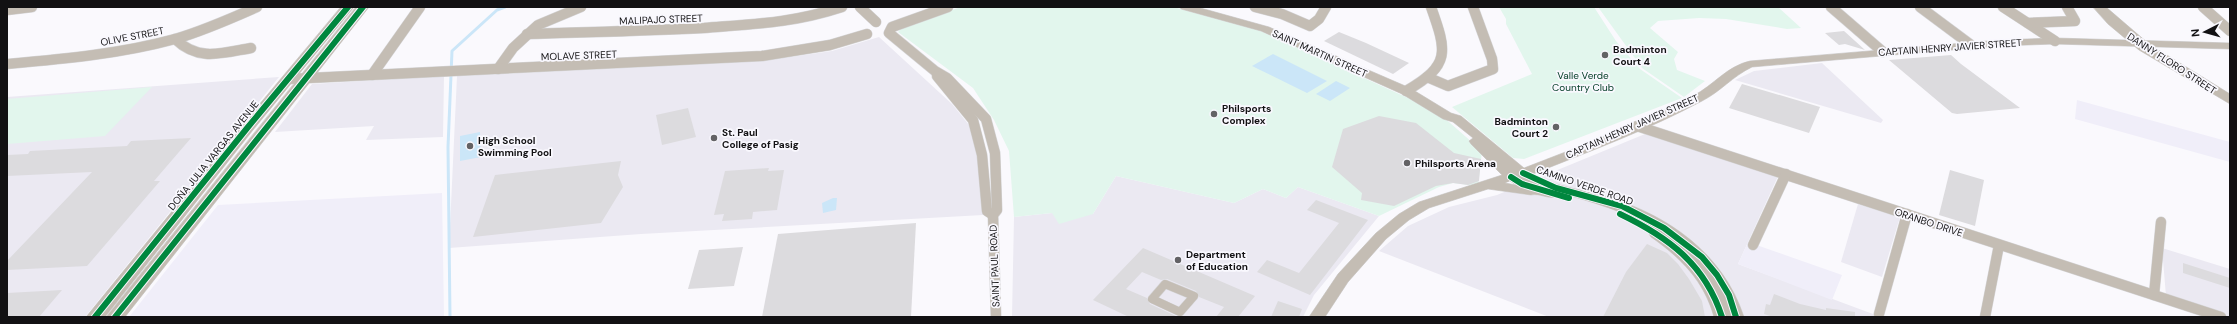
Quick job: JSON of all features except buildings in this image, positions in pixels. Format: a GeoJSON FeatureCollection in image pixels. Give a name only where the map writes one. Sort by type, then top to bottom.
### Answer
{"type":"FeatureCollection","features":[{"type":"Feature","properties":{"kind":"main road","name":"DOÑA JULIA VARGAS AVENUE"},"geometry":{"type":"LineString","coordinates":[[96,317],[348,7]]}},
{"type":"Feature","properties":{"kind":"main road"},"geometry":{"type":"LineString","coordinates":[[115,317],[362,7]]}},
{"type":"Feature","properties":{"kind":"main road","name":"DANNY FLORO STREET"},"geometry":{"type":"LineString","coordinates":[[2099,7],[2119,28],[2138,43],[2230,100]]}},
{"type":"Feature","properties":{"kind":"street"},"geometry":{"type":"LineString","coordinates":[[7,10],[32,7]]}},
{"type":"Feature","properties":{"kind":"street","name":"OLIVE STREET"},"geometry":{"type":"LineString","coordinates":[[7,64],[84,57],[175,39],[223,22],[257,7]]}},
{"type":"Feature","properties":{"kind":"street"},"geometry":{"type":"LineString","coordinates":[[372,75],[420,7]]}},
{"type":"Feature","properties":{"kind":"street"},"geometry":{"type":"LineString","coordinates":[[498,69],[513,48],[538,25],[581,7]]}},
{"type":"Feature","properties":{"kind":"street","name":"MALIPAJO STREET"},"geometry":{"type":"LineString","coordinates":[[527,34],[662,30],[780,23],[812,17],[842,7]]}},
{"type":"Feature","properties":{"kind":"street"},"geometry":{"type":"LineString","coordinates":[[860,7],[876,22]]}},
{"type":"Feature","properties":{"kind":"street","name":"SAINT PAUL ROAD"},"geometry":{"type":"LineString","coordinates":[[948,7],[892,27],[889,30],[889,33],[935,72],[973,120],[982,155],[988,211],[993,215],[996,317]]}},
{"type":"Feature","properties":{"kind":"street","name":"SAINT MARTIN STREET"},"geometry":{"type":"LineString","coordinates":[[1186,7],[1265,29],[1406,91],[1447,116],[1450,121],[1517,175]]}},
{"type":"Feature","properties":{"kind":"street"},"geometry":{"type":"LineString","coordinates":[[1255,7],[1282,14],[1310,26],[1319,19],[1326,7]]}},
{"type":"Feature","properties":{"kind":"street"},"geometry":{"type":"LineString","coordinates":[[1406,91],[1418,85],[1439,67],[1443,51],[1442,39],[1431,7]]}},
{"type":"Feature","properties":{"kind":"street"},"geometry":{"type":"LineString","coordinates":[[1427,77],[1448,86],[1493,69],[1492,59],[1473,7]]}},
{"type":"Feature","properties":{"kind":"street"},"geometry":{"type":"LineString","coordinates":[[1831,7],[1883,52]]}},
{"type":"Feature","properties":{"kind":"street"},"geometry":{"type":"LineString","coordinates":[[1920,7],[1971,45]]}},
{"type":"Feature","properties":{"kind":"street"},"geometry":{"type":"LineString","coordinates":[[2004,7],[2058,41]]}},
{"type":"Feature","properties":{"kind":"street"},"geometry":{"type":"LineString","coordinates":[[2028,23],[2075,21],[2075,18],[2067,7]]}},
{"type":"Feature","properties":{"kind":"street"},"geometry":{"type":"LineString","coordinates":[[2202,7],[2230,31]]}},
{"type":"Feature","properties":{"kind":"street","name":"MOLAVE STREET"},"geometry":{"type":"LineString","coordinates":[[289,79],[762,56],[830,46],[868,34]]}},
{"type":"Feature","properties":{"kind":"street"},"geometry":{"type":"LineString","coordinates":[[175,39],[184,48],[195,52],[215,53],[251,48]]}},
{"type":"Feature","properties":{"kind":"street","name":"CAPTAIN HENRY JAVIER STREET"},"geometry":{"type":"LineString","coordinates":[[1316,317],[1359,258],[1381,236],[1404,217],[1424,205],[1517,175],[1637,126],[1698,98],[1734,71],[1750,64],[1971,45],[2058,41],[2230,46]]}},
{"type":"Feature","properties":{"kind":"street","name":"ORANBO DRIVE"},"geometry":{"type":"LineString","coordinates":[[1637,126],[2221,317]]}},
{"type":"Feature","properties":{"kind":"street"},"geometry":{"type":"LineString","coordinates":[[1753,245],[1786,174]]}},
{"type":"Feature","properties":{"kind":"street","name":"CAMINO VERDE ROAD"},"geometry":{"type":"LineString","coordinates":[[1517,175],[1522,184],[1549,193],[1600,206],[1634,220],[1670,244],[1695,265],[1710,284],[1720,305],[1722,317]]}},
{"type":"Feature","properties":{"kind":"street","name":"CAMINO VERDE ROAD"},"geometry":{"type":"LineString","coordinates":[[1517,175],[1556,188],[1602,199],[1645,217],[1678,238],[1705,262],[1718,277],[1725,288],[1736,317]]}},
{"type":"Feature","properties":{"kind":"street"},"geometry":{"type":"LineString","coordinates":[[1488,184],[1507,189],[1549,193]]}},
{"type":"Feature","properties":{"kind":"street"},"geometry":{"type":"LineString","coordinates":[[1879,314],[1907,214]]}},
{"type":"Feature","properties":{"kind":"street"},"geometry":{"type":"LineString","coordinates":[[2154,295],[2160,222]]}},
{"type":"Feature","properties":{"kind":"street"},"geometry":{"type":"LineString","coordinates":[[1985,317],[1999,245]]}},
{"type":"Feature","properties":{"kind":"shaded area","name":"St. Paul College of Pasig"},"geometry":{"type":"Polygon","coordinates":[[[879,37],[952,104],[969,125],[978,151],[983,215],[641,234],[449,248],[457,76],[762,61],[832,51],[879,37]]]}},
{"type":"Feature","properties":{"kind":"shaded area"},"geometry":{"type":"Polygon","coordinates":[[[1822,63],[1883,120],[1881,123],[1735,80],[1754,71],[1822,63]]]}},
{"type":"Feature","properties":{"kind":"shaded area"},"geometry":{"type":"Polygon","coordinates":[[[444,76],[443,137],[366,140],[374,126],[275,132],[312,84],[444,76]]]}},
{"type":"Feature","properties":{"kind":"shaded area"},"geometry":{"type":"Polygon","coordinates":[[[279,77],[85,317],[7,317],[7,97],[279,77]]]}},
{"type":"Feature","properties":{"kind":"shaded area"},"geometry":{"type":"Polygon","coordinates":[[[2077,100],[2230,142],[2230,162],[2075,119],[2077,100]]]}},
{"type":"Feature","properties":{"kind":"shaded area"},"geometry":{"type":"Polygon","coordinates":[[[1645,134],[1779,174],[1738,264],[1881,317],[1549,317],[1379,251],[1408,226],[1449,207],[1497,195],[1645,134]]]}},
{"type":"Feature","properties":{"kind":"shaded area","name":"Department of Education"},"geometry":{"type":"Polygon","coordinates":[[[1116,176],[1234,203],[1263,189],[1286,198],[1298,187],[1379,216],[1314,295],[1303,317],[1012,317],[1014,217],[1052,213],[1093,214],[1116,176]]]}},
{"type":"Feature","properties":{"kind":"shaded area"},"geometry":{"type":"Polygon","coordinates":[[[442,193],[444,317],[129,317],[218,205],[442,193]]]}},
{"type":"Feature","properties":{"kind":"shaded area"},"geometry":{"type":"Polygon","coordinates":[[[1858,204],[1900,217],[1882,277],[1841,262],[1858,204]]]}},
{"type":"Feature","properties":{"kind":"shaded area"},"geometry":{"type":"Polygon","coordinates":[[[1748,242],[1842,275],[1832,300],[1738,264],[1748,242]]]}},
{"type":"Feature","properties":{"kind":"shaded area"},"geometry":{"type":"Polygon","coordinates":[[[2162,248],[2230,269],[2230,317],[2166,296],[2162,248]]]}},
{"type":"Feature","properties":{"kind":"green space","name":"Philsports Complex"},"geometry":{"type":"Polygon","coordinates":[[[961,7],[1173,7],[1256,29],[1430,108],[1449,122],[1482,151],[1478,186],[1453,183],[1439,187],[1379,216],[1298,187],[1286,198],[1263,189],[1234,203],[1116,176],[1093,214],[1059,224],[1052,213],[1014,217],[1009,151],[994,120],[973,88],[898,32],[904,26],[961,7]]]}},
{"type":"Feature","properties":{"kind":"green space","name":"Valle Verde Country Club"},"geometry":{"type":"Polygon","coordinates":[[[1499,7],[1594,7],[1616,41],[1640,69],[1682,98],[1524,159],[1513,158],[1452,107],[1532,74],[1506,24],[1506,19],[1499,7]]]}},
{"type":"Feature","properties":{"kind":"green space"},"geometry":{"type":"Polygon","coordinates":[[[1598,7],[1778,7],[1801,28],[1787,29],[1726,19],[1699,18],[1658,21],[1650,28],[1678,52],[1674,59],[1677,70],[1705,81],[1684,97],[1642,68],[1598,7]]]}},
{"type":"Feature","properties":{"kind":"green space"},"geometry":{"type":"Polygon","coordinates":[[[152,87],[105,136],[7,144],[7,99],[152,87]]]}},
{"type":"Feature","properties":{"kind":"water"},"geometry":{"type":"Polygon","coordinates":[[[1273,54],[1327,81],[1307,93],[1252,66],[1273,54]]]}},
{"type":"Feature","properties":{"kind":"water"},"geometry":{"type":"Polygon","coordinates":[[[1336,81],[1350,88],[1330,101],[1316,94],[1336,81]]]}},
{"type":"Feature","properties":{"kind":"water","name":"High School Swimming Pool"},"geometry":{"type":"Polygon","coordinates":[[[480,132],[481,157],[460,161],[460,136],[480,132]]]}},
{"type":"Feature","properties":{"kind":"water"},"geometry":{"type":"Polygon","coordinates":[[[833,198],[837,198],[836,210],[823,213],[822,203],[833,198]]]}},
{"type":"Feature","properties":{"kind":"waterway"},"geometry":{"type":"LineString","coordinates":[[450,317],[448,147],[452,51],[497,10],[505,7]]}},
{"type":"Feature","properties":{"kind":"cycle path"},"geometry":{"type":"LineString","coordinates":[[95,317],[248,127],[348,7]]}},
{"type":"Feature","properties":{"kind":"cycle path"},"geometry":{"type":"LineString","coordinates":[[115,317],[363,7]]}},
{"type":"Feature","properties":{"kind":"cycle path"},"geometry":{"type":"LineString","coordinates":[[1523,173],[1556,188],[1601,199],[1622,206],[1664,228],[1702,257],[1717,275],[1729,295],[1736,317]]}},
{"type":"Feature","properties":{"kind":"cycle path"},"geometry":{"type":"LineString","coordinates":[[1511,177],[1522,184],[1569,198]]}},
{"type":"Feature","properties":{"kind":"cycle path"},"geometry":{"type":"LineString","coordinates":[[1620,214],[1653,231],[1683,254],[1708,283],[1716,299],[1722,317]]}},
{"type":"Feature","properties":{"kind":"place","name":"Badminton Court 4"},"geometry":{"type":"Point","coordinates":[1605,55]}},
{"type":"Feature","properties":{"kind":"place","name":"Philsports Complex"},"geometry":{"type":"Point","coordinates":[1214,114]}},
{"type":"Feature","properties":{"kind":"place","name":"Badminton Court 2"},"geometry":{"type":"Point","coordinates":[1556,127]}},
{"type":"Feature","properties":{"kind":"place","name":"St. Paul College of Pasig"},"geometry":{"type":"Point","coordinates":[714,138]}},
{"type":"Feature","properties":{"kind":"place","name":"High School Swimming Pool"},"geometry":{"type":"Point","coordinates":[470,146]}},
{"type":"Feature","properties":{"kind":"place","name":"Philsports Arena"},"geometry":{"type":"Point","coordinates":[1407,163]}},
{"type":"Feature","properties":{"kind":"place","name":"Department of Education"},"geometry":{"type":"Point","coordinates":[1178,260]}}]}
